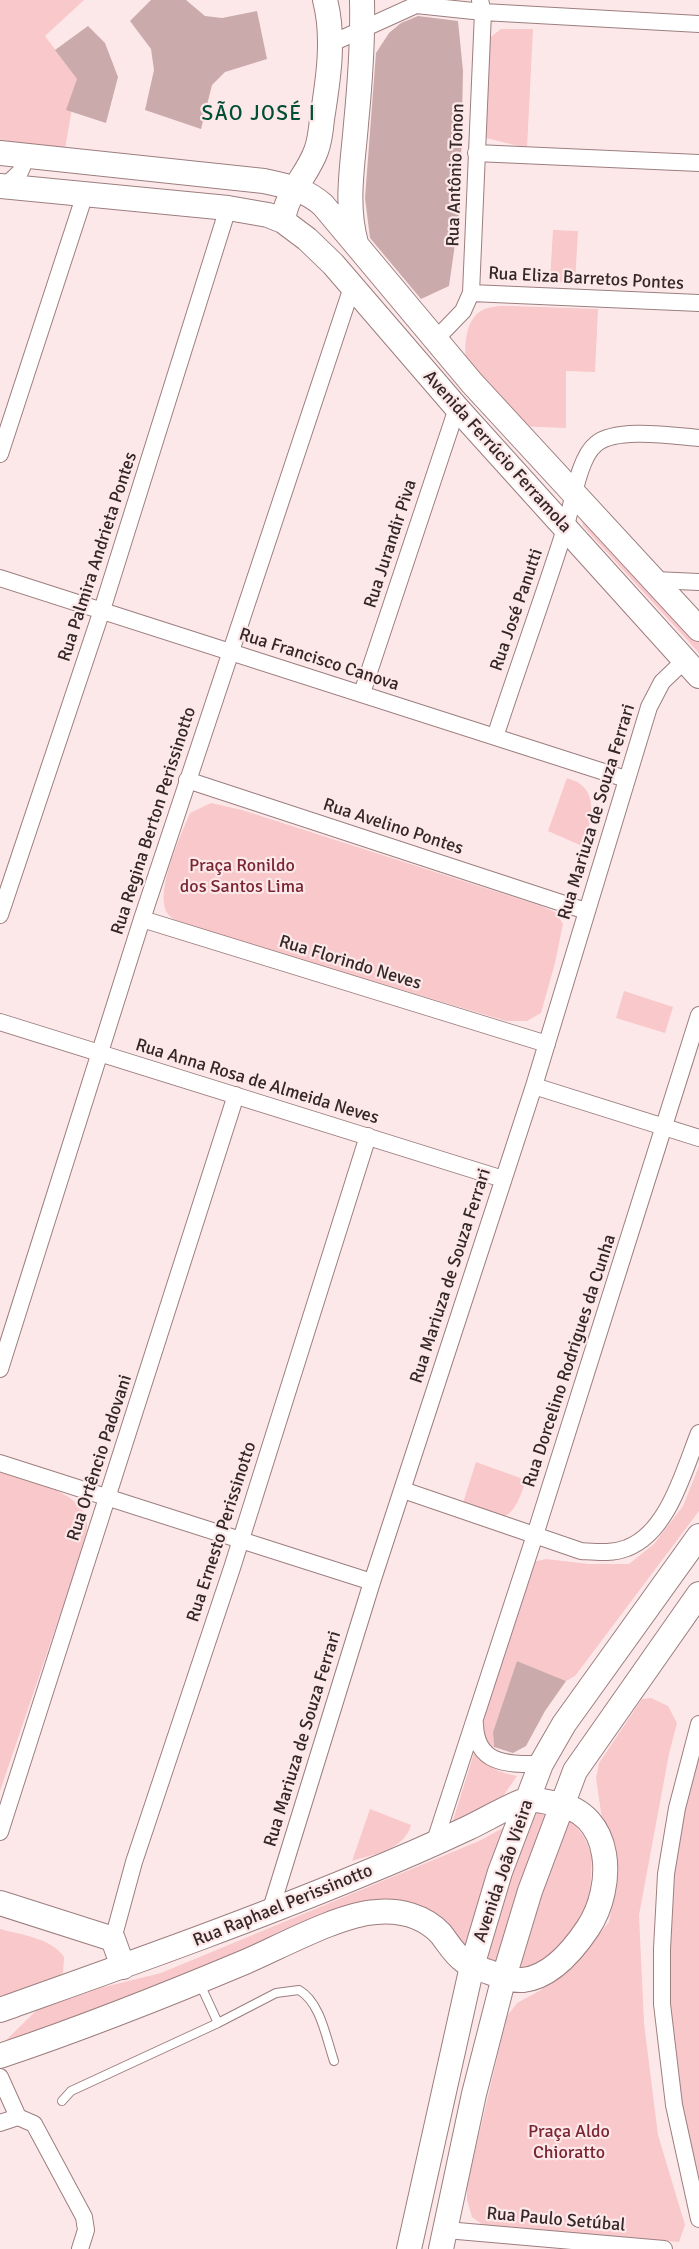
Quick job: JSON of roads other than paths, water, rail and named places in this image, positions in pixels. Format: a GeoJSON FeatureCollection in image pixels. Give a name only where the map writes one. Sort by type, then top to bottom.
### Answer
{"type":"FeatureCollection","features":[{"type":"Feature","properties":{"kind":"street"},"geometry":{"type":"LineString","coordinates":[[289,225],[291,194],[316,151],[325,99],[330,44],[330,18],[326,0]]}},
{"type":"Feature","properties":{"kind":"street"},"geometry":{"type":"LineString","coordinates":[[357,248],[351,225],[362,0]]}},
{"type":"Feature","properties":{"kind":"street"},"geometry":{"type":"LineString","coordinates":[[330,44],[419,3],[699,24]]}},
{"type":"Feature","properties":{"kind":"street","name":"Rua Antônio Tonon"},"geometry":{"type":"LineString","coordinates":[[436,339],[463,311],[471,293],[482,6]]}},
{"type":"Feature","properties":{"kind":"street"},"geometry":{"type":"LineString","coordinates":[[0,153],[228,177],[295,187]]}},
{"type":"Feature","properties":{"kind":"street"},"geometry":{"type":"LineString","coordinates":[[476,153],[699,163]]}},
{"type":"Feature","properties":{"kind":"street"},"geometry":{"type":"LineString","coordinates":[[2,188],[20,172],[27,156]]}},
{"type":"Feature","properties":{"kind":"street"},"geometry":{"type":"LineString","coordinates":[[2,188],[228,208],[268,215],[289,225],[312,219],[353,161]]}},
{"type":"Feature","properties":{"kind":"street","name":"Avenida Ferrúcio Ferramola"},"geometry":{"type":"LineString","coordinates":[[295,187],[314,196],[323,205],[472,383],[699,629]]}},
{"type":"Feature","properties":{"kind":"street"},"geometry":{"type":"LineString","coordinates":[[0,454],[85,194]]}},
{"type":"Feature","properties":{"kind":"street","name":"Rua Palmira Andrieta Pontes"},"geometry":{"type":"LineString","coordinates":[[0,915],[102,610],[228,208]]}},
{"type":"Feature","properties":{"kind":"street","name":"Avenida Ferrúcio Ferramola"},"geometry":{"type":"LineString","coordinates":[[289,225],[324,255],[457,408],[692,668]]}},
{"type":"Feature","properties":{"kind":"street","name":"Rua Regina Berton Perissinotto"},"geometry":{"type":"LineString","coordinates":[[0,1369],[187,780],[352,287]]}},
{"type":"Feature","properties":{"kind":"street","name":"Rua Eliza Barretos Pontes"},"geometry":{"type":"LineString","coordinates":[[471,293],[699,303]]}},
{"type":"Feature","properties":{"kind":"street","name":"Rua Jurandir Piva"},"geometry":{"type":"LineString","coordinates":[[362,693],[457,408]]}},
{"type":"Feature","properties":{"kind":"street","name":"Rua José Panutti"},"geometry":{"type":"LineString","coordinates":[[495,737],[587,456],[596,444],[608,438],[633,435],[699,438]]}},
{"type":"Feature","properties":{"kind":"street","name":"Rua Francisco Canova"},"geometry":{"type":"LineString","coordinates":[[0,578],[626,779]]}},
{"type":"Feature","properties":{"kind":"street"},"geometry":{"type":"LineString","coordinates":[[655,580],[699,582]]}},
{"type":"Feature","properties":{"kind":"street","name":"Rua Mariuza de Souza Ferrari"},"geometry":{"type":"LineString","coordinates":[[270,1912],[372,1582],[534,1086],[626,779],[650,707],[662,682],[692,668]]}},
{"type":"Feature","properties":{"kind":"street","name":"Rua Avelino Pontes"},"geometry":{"type":"LineString","coordinates":[[187,780],[586,911]]}},
{"type":"Feature","properties":{"kind":"street","name":"Rua Florindo Neves"},"geometry":{"type":"LineString","coordinates":[[142,919],[547,1044]]}},
{"type":"Feature","properties":{"kind":"street","name":"Rua Dorcelino Rodrigues da Cunha"},"geometry":{"type":"LineString","coordinates":[[434,1845],[535,1535],[699,1016]]}},
{"type":"Feature","properties":{"kind":"street","name":"Rua Anna Rosa de Almeida Neves"},"geometry":{"type":"LineString","coordinates":[[0,1022],[503,1179]]}},
{"type":"Feature","properties":{"kind":"street"},"geometry":{"type":"LineString","coordinates":[[534,1086],[699,1138]]}},
{"type":"Feature","properties":{"kind":"street","name":"Rua Ortêncio Padovani"},"geometry":{"type":"LineString","coordinates":[[0,1832],[236,1095]]}},
{"type":"Feature","properties":{"kind":"street","name":"Rua Ernesto Perissinotto"},"geometry":{"type":"LineString","coordinates":[[113,1939],[134,1862],[241,1539],[368,1136]]}},
{"type":"Feature","properties":{"kind":"street"},"geometry":{"type":"LineString","coordinates":[[403,1490],[582,1551],[610,1552],[639,1542],[652,1530],[672,1501],[699,1433]]}},
{"type":"Feature","properties":{"kind":"street"},"geometry":{"type":"LineString","coordinates":[[0,1463],[372,1582]]}},
{"type":"Feature","properties":{"kind":"street","name":"Avenida João Vieira"},"geometry":{"type":"LineString","coordinates":[[409,2249],[472,1966],[500,1872],[541,1764],[564,1724],[699,1536]]}},
{"type":"Feature","properties":{"kind":"street","name":"Avenida João Vieira"},"geometry":{"type":"LineString","coordinates":[[443,2239],[474,2094],[504,1977],[530,1891],[575,1771],[699,1594]]}},
{"type":"Feature","properties":{"kind":"street","name":"Rua Dorcelino Rodrigues da Cunha"},"geometry":{"type":"LineString","coordinates":[[476,1718],[478,1743],[482,1751],[495,1760],[509,1764],[541,1764]]}},
{"type":"Feature","properties":{"kind":"street"},"geometry":{"type":"LineString","coordinates":[[699,1724],[673,1830],[666,1874],[662,1949],[662,2004],[674,2105],[699,2219]]}},
{"type":"Feature","properties":{"kind":"street"},"geometry":{"type":"LineString","coordinates":[[504,1977],[522,1980],[536,1976],[565,1959],[588,1929],[600,1907],[606,1876],[604,1846],[592,1824],[586,1788],[588,1752]]}},
{"type":"Feature","properties":{"kind":"street"},"geometry":{"type":"LineString","coordinates":[[528,1799],[562,1804]]}},
{"type":"Feature","properties":{"kind":"street","name":"Rua Raphael Perissinotto"},"geometry":{"type":"LineString","coordinates":[[0,2010],[270,1912],[434,1845],[528,1799]]}},
{"type":"Feature","properties":{"kind":"street","name":"Avenida João Vieira"},"geometry":{"type":"LineString","coordinates":[[562,1804],[592,1824]]}},
{"type":"Feature","properties":{"kind":"street"},"geometry":{"type":"LineString","coordinates":[[0,1903],[113,1939],[123,1967]]}},
{"type":"Feature","properties":{"kind":"street","name":"Rua Raphael Perissinotto"},"geometry":{"type":"LineString","coordinates":[[0,2056],[83,2027],[199,1982],[352,1917],[372,1912],[398,1911],[430,1924],[459,1958],[472,1966],[504,1977]]}},
{"type":"Feature","properties":{"kind":"street"},"geometry":{"type":"LineString","coordinates":[[0,2077],[18,2117]]}},
{"type":"Feature","properties":{"kind":"street"},"geometry":{"type":"LineString","coordinates":[[0,2122],[18,2117],[33,2124],[84,2217],[86,2230],[80,2249]]}},
{"type":"Feature","properties":{"kind":"street","name":"Rua Paulo Setúbal"},"geometry":{"type":"LineString","coordinates":[[443,2239],[664,2249]]}},
{"type":"Feature","properties":{"kind":"lane"},"geometry":{"type":"LineString","coordinates":[[199,1982],[218,2023]]}},
{"type":"Feature","properties":{"kind":"lane"},"geometry":{"type":"LineString","coordinates":[[62,2101],[71,2091],[218,2023],[276,1993],[299,1990],[307,1995],[318,2015],[334,2061]]}},
{"type":"Feature","properties":{"kind":"district","name":"SÃO JOSÉ I"},"geometry":{"type":"Point","coordinates":[259,114]}},
{"type":"Feature","properties":{"kind":"park label","name":"Praça Ronildo dos Santos Lima"},"geometry":{"type":"Point","coordinates":[242,876]}},
{"type":"Feature","properties":{"kind":"park label","name":"Praça Aldo Chioratto"},"geometry":{"type":"Point","coordinates":[569,2142]}}]}
